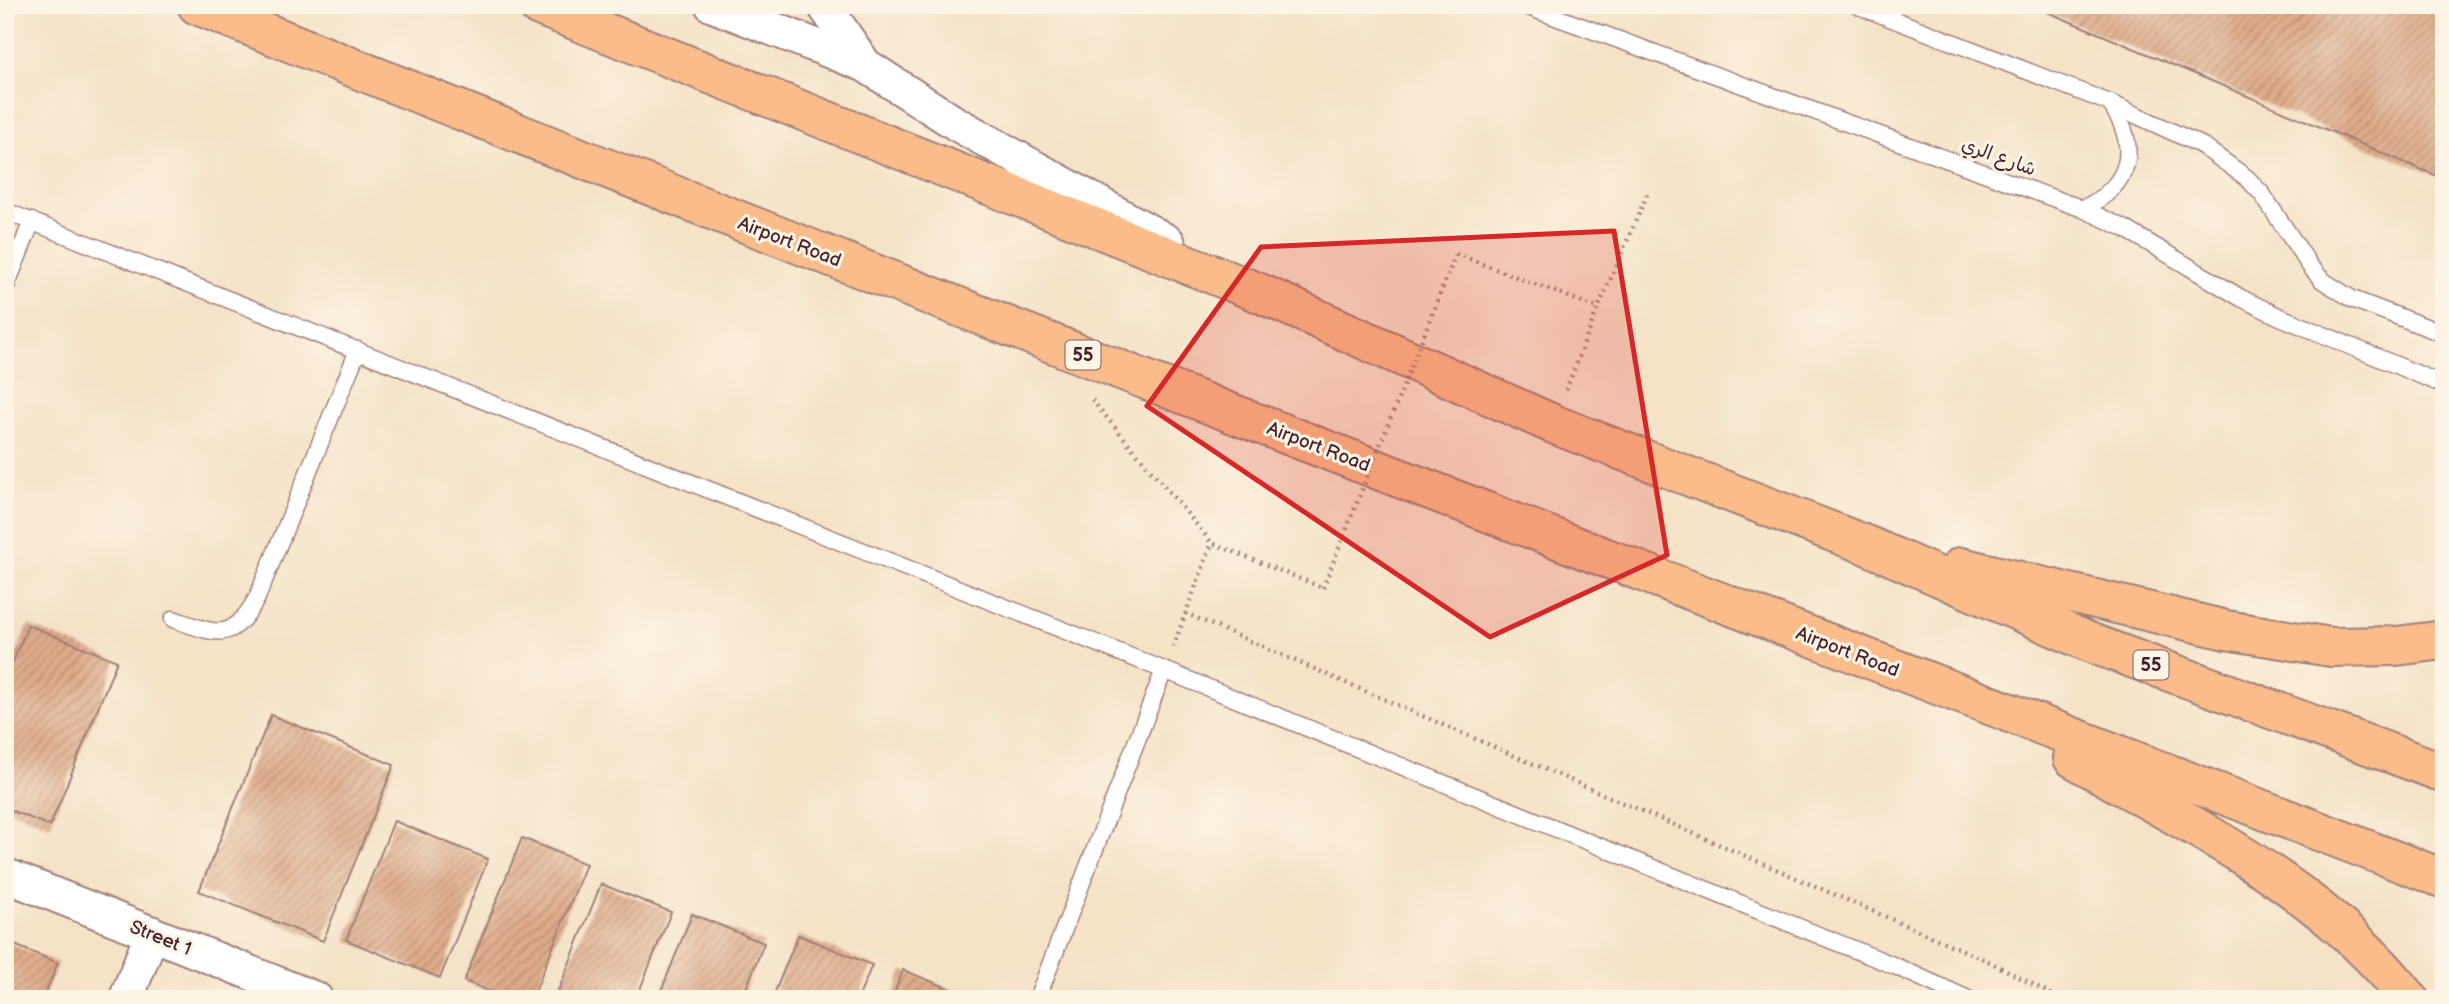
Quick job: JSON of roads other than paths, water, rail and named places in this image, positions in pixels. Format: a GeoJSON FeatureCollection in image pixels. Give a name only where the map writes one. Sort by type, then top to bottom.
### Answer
{"type":"FeatureCollection","features":[{"type":"Feature","properties":{"kind":"highway","name":"Airport Road"},"geometry":{"type":"LineString","coordinates":[[197,5],[569,155],[1971,699],[2444,879]]}},
{"type":"Feature","properties":{"kind":"highway","name":"55"},"geometry":{"type":"LineString","coordinates":[[537,5],[1262,294],[1553,424],[1864,544],[2091,643],[2444,773]]}},
{"type":"Feature","properties":{"kind":"highway"},"geometry":{"type":"LineString","coordinates":[[1864,544],[2239,632],[2331,647],[2396,646],[2444,640]]}},
{"type":"Feature","properties":{"kind":"highway"},"geometry":{"type":"LineString","coordinates":[[1971,699],[2259,865],[2305,896],[2357,940],[2386,969],[2409,999]]}},
{"type":"Feature","properties":{"kind":"street"},"geometry":{"type":"LineString","coordinates":[[712,5],[865,65],[955,123],[1262,294]]}},
{"type":"Feature","properties":{"kind":"street"},"geometry":{"type":"LineString","coordinates":[[824,5],[865,65]]}},
{"type":"Feature","properties":{"kind":"street","name":"Street 1"},"geometry":{"type":"LineString","coordinates":[[5,875],[316,999]]}},
{"type":"Feature","properties":{"kind":"street"},"geometry":{"type":"LineString","coordinates":[[126,999],[152,933]]}},
{"type":"Feature","properties":{"kind":"lane","name":"شارع الري"},"geometry":{"type":"LineString","coordinates":[[1523,5],[2083,209],[2134,234],[2241,298],[2444,385]]}},
{"type":"Feature","properties":{"kind":"lane"},"geometry":{"type":"LineString","coordinates":[[1856,5],[2110,103],[2201,145],[2247,178],[2262,194],[2322,280],[2338,292],[2444,334]]}},
{"type":"Feature","properties":{"kind":"lane"},"geometry":{"type":"LineString","coordinates":[[2083,209],[2102,200],[2118,184],[2126,164],[2128,142],[2122,121],[2110,103]]}},
{"type":"Feature","properties":{"kind":"lane"},"geometry":{"type":"LineString","coordinates":[[5,211],[1164,670],[1895,966],[1968,999]]}},
{"type":"Feature","properties":{"kind":"lane"},"geometry":{"type":"LineString","coordinates":[[5,289],[32,221]]}},
{"type":"Feature","properties":{"kind":"lane"},"geometry":{"type":"LineString","coordinates":[[173,619],[208,630],[226,632],[244,621],[257,598],[358,349]]}},
{"type":"Feature","properties":{"kind":"lane"},"geometry":{"type":"LineString","coordinates":[[1037,999],[1164,670]]}}]}
